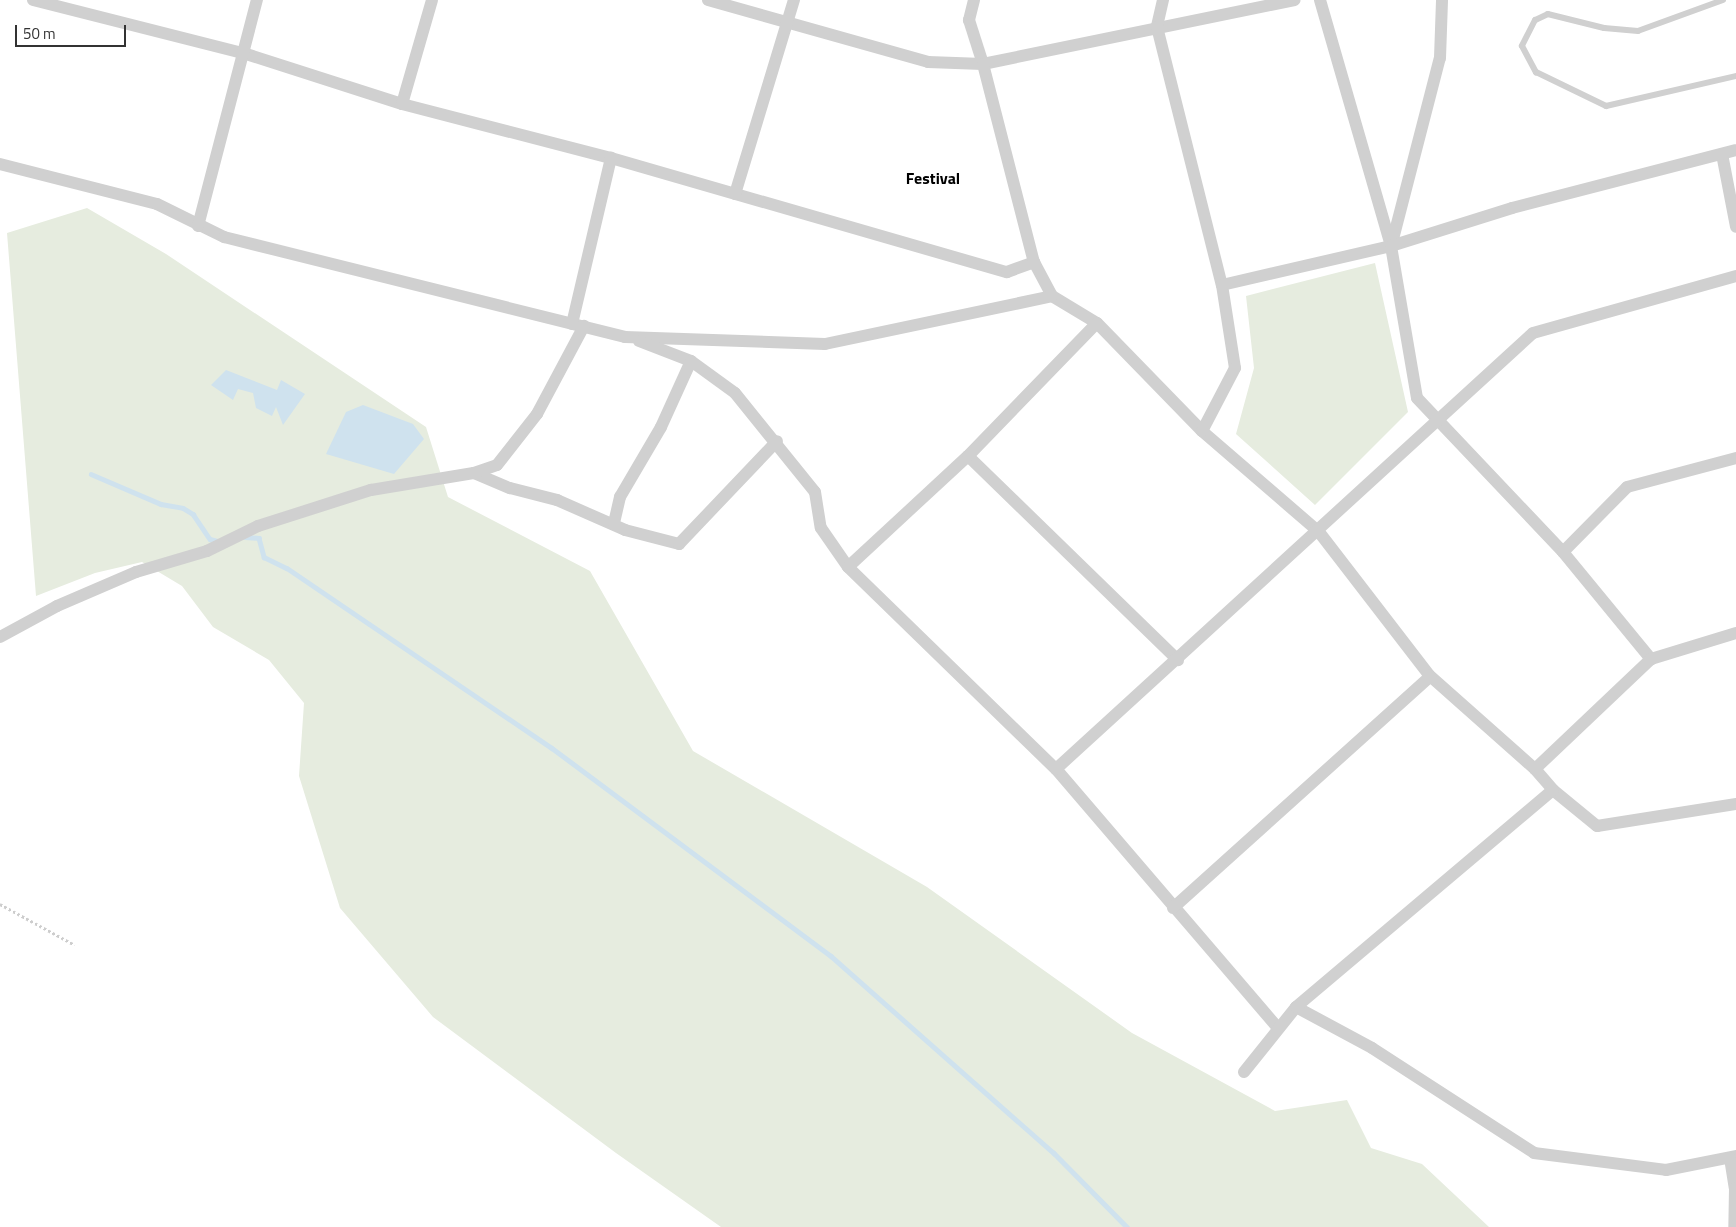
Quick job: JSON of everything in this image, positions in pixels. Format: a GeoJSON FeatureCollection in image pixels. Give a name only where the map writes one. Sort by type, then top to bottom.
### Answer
{"type":"FeatureCollection","features":[{"type":"Feature","properties":{"kind":"street"},"geometry":{"type":"LineString","coordinates":[[33,0],[243,53],[402,104],[611,158],[1007,272],[1034,262]]}},
{"type":"Feature","properties":{"kind":"street"},"geometry":{"type":"LineString","coordinates":[[198,226],[257,0]]}},
{"type":"Feature","properties":{"kind":"street"},"geometry":{"type":"LineString","coordinates":[[402,104],[432,0]]}},
{"type":"Feature","properties":{"kind":"street"},"geometry":{"type":"LineString","coordinates":[[708,0],[788,20],[928,62],[983,64],[1294,0]]}},
{"type":"Feature","properties":{"kind":"street"},"geometry":{"type":"LineString","coordinates":[[735,194],[794,0]]}},
{"type":"Feature","properties":{"kind":"street"},"geometry":{"type":"LineString","coordinates":[[974,0],[969,20],[983,64],[1034,262],[1052,296],[1097,323],[1202,431],[1319,532],[1430,677],[1535,769],[1553,790],[1597,826],[1736,804]]}},
{"type":"Feature","properties":{"kind":"street"},"geometry":{"type":"LineString","coordinates":[[1163,0],[1157,27],[1222,285],[1235,368],[1202,431]]}},
{"type":"Feature","properties":{"kind":"street"},"geometry":{"type":"LineString","coordinates":[[1320,0],[1391,246],[1418,398],[1563,552],[1651,659]]}},
{"type":"Feature","properties":{"kind":"street"},"geometry":{"type":"LineString","coordinates":[[1391,246],[1440,58],[1442,0]]}},
{"type":"Feature","properties":{"kind":"street"},"geometry":{"type":"LineString","coordinates":[[1222,285],[1391,246],[1512,208],[1736,150]]}},
{"type":"Feature","properties":{"kind":"street"},"geometry":{"type":"LineString","coordinates":[[1722,154],[1736,227]]}},
{"type":"Feature","properties":{"kind":"street"},"geometry":{"type":"LineString","coordinates":[[0,637],[57,606],[136,572],[207,552],[258,526],[371,490],[474,473],[497,465],[537,414],[578,325],[611,158]]}},
{"type":"Feature","properties":{"kind":"street"},"geometry":{"type":"LineString","coordinates":[[0,164],[157,204],[198,226],[224,237],[630,338],[691,361],[735,393],[777,441],[815,492],[821,528],[848,567],[1056,769],[1173,908],[1278,1028]]}},
{"type":"Feature","properties":{"kind":"street"},"geometry":{"type":"LineString","coordinates":[[1056,769],[1319,532],[1533,333],[1736,276]]}},
{"type":"Feature","properties":{"kind":"street"},"geometry":{"type":"LineString","coordinates":[[630,338],[825,344],[1052,296]]}},
{"type":"Feature","properties":{"kind":"street"},"geometry":{"type":"LineString","coordinates":[[848,567],[968,456],[1097,323]]}},
{"type":"Feature","properties":{"kind":"street"},"geometry":{"type":"LineString","coordinates":[[614,523],[620,497],[661,426],[691,361]]}},
{"type":"Feature","properties":{"kind":"street"},"geometry":{"type":"LineString","coordinates":[[474,473],[614,523],[625,530],[679,544],[777,441]]}},
{"type":"Feature","properties":{"kind":"street"},"geometry":{"type":"LineString","coordinates":[[968,456],[1178,660]]}},
{"type":"Feature","properties":{"kind":"street"},"geometry":{"type":"LineString","coordinates":[[1563,552],[1628,487],[1736,458]]}},
{"type":"Feature","properties":{"kind":"street"},"geometry":{"type":"LineString","coordinates":[[1535,769],[1651,659],[1736,634]]}},
{"type":"Feature","properties":{"kind":"street"},"geometry":{"type":"LineString","coordinates":[[1173,908],[1430,677]]}},
{"type":"Feature","properties":{"kind":"street"},"geometry":{"type":"LineString","coordinates":[[1244,1072],[1296,1007],[1553,790]]}},
{"type":"Feature","properties":{"kind":"street"},"geometry":{"type":"LineString","coordinates":[[1296,1007],[1372,1048],[1534,1153],[1666,1170],[1733,1157],[1735,1188],[1734,1227]]}},
{"type":"Feature","properties":{"kind":"lane"},"geometry":{"type":"LineString","coordinates":[[1723,0],[1638,31],[1604,28],[1548,14],[1535,20],[1522,46],[1536,72],[1606,106],[1736,76]]}},
{"type":"Feature","properties":{"kind":"path"},"geometry":{"type":"LineString","coordinates":[[0,904],[75,945]]}},
{"type":"Feature","properties":{"kind":"shaded area"},"geometry":{"type":"Polygon","coordinates":[[[87,208],[166,254],[426,427],[448,497],[590,571],[693,751],[927,887],[1132,1033],[1275,1111],[1347,1100],[1371,1148],[1422,1164],[1489,1227],[721,1227],[616,1153],[433,1017],[340,908],[299,776],[304,703],[269,660],[213,627],[182,586],[142,562],[95,573],[36,596],[7,233],[87,208]]]}},
{"type":"Feature","properties":{"kind":"shaded area"},"geometry":{"type":"Polygon","coordinates":[[[1375,263],[1408,412],[1315,505],[1236,434],[1254,368],[1246,296],[1375,263]]]}},
{"type":"Feature","properties":{"kind":"water"},"geometry":{"type":"Polygon","coordinates":[[[226,370],[277,390],[281,380],[305,394],[283,425],[276,407],[272,416],[256,408],[253,393],[238,389],[233,400],[211,385],[226,370]]]}},
{"type":"Feature","properties":{"kind":"water"},"geometry":{"type":"Polygon","coordinates":[[[363,405],[413,424],[424,439],[394,474],[326,454],[346,412],[363,405]]]}},
{"type":"Feature","properties":{"kind":"waterway"},"geometry":{"type":"LineString","coordinates":[[91,474],[161,504],[183,508],[193,514],[210,539],[221,542]]}},
{"type":"Feature","properties":{"kind":"waterway"},"geometry":{"type":"LineString","coordinates":[[245,537],[259,538],[264,557],[287,568],[552,748],[831,956],[1054,1153],[1127,1227]]}},
{"type":"Feature","properties":{"kind":"district","name":"Festival"},"geometry":{"type":"Point","coordinates":[933,178]}}]}
